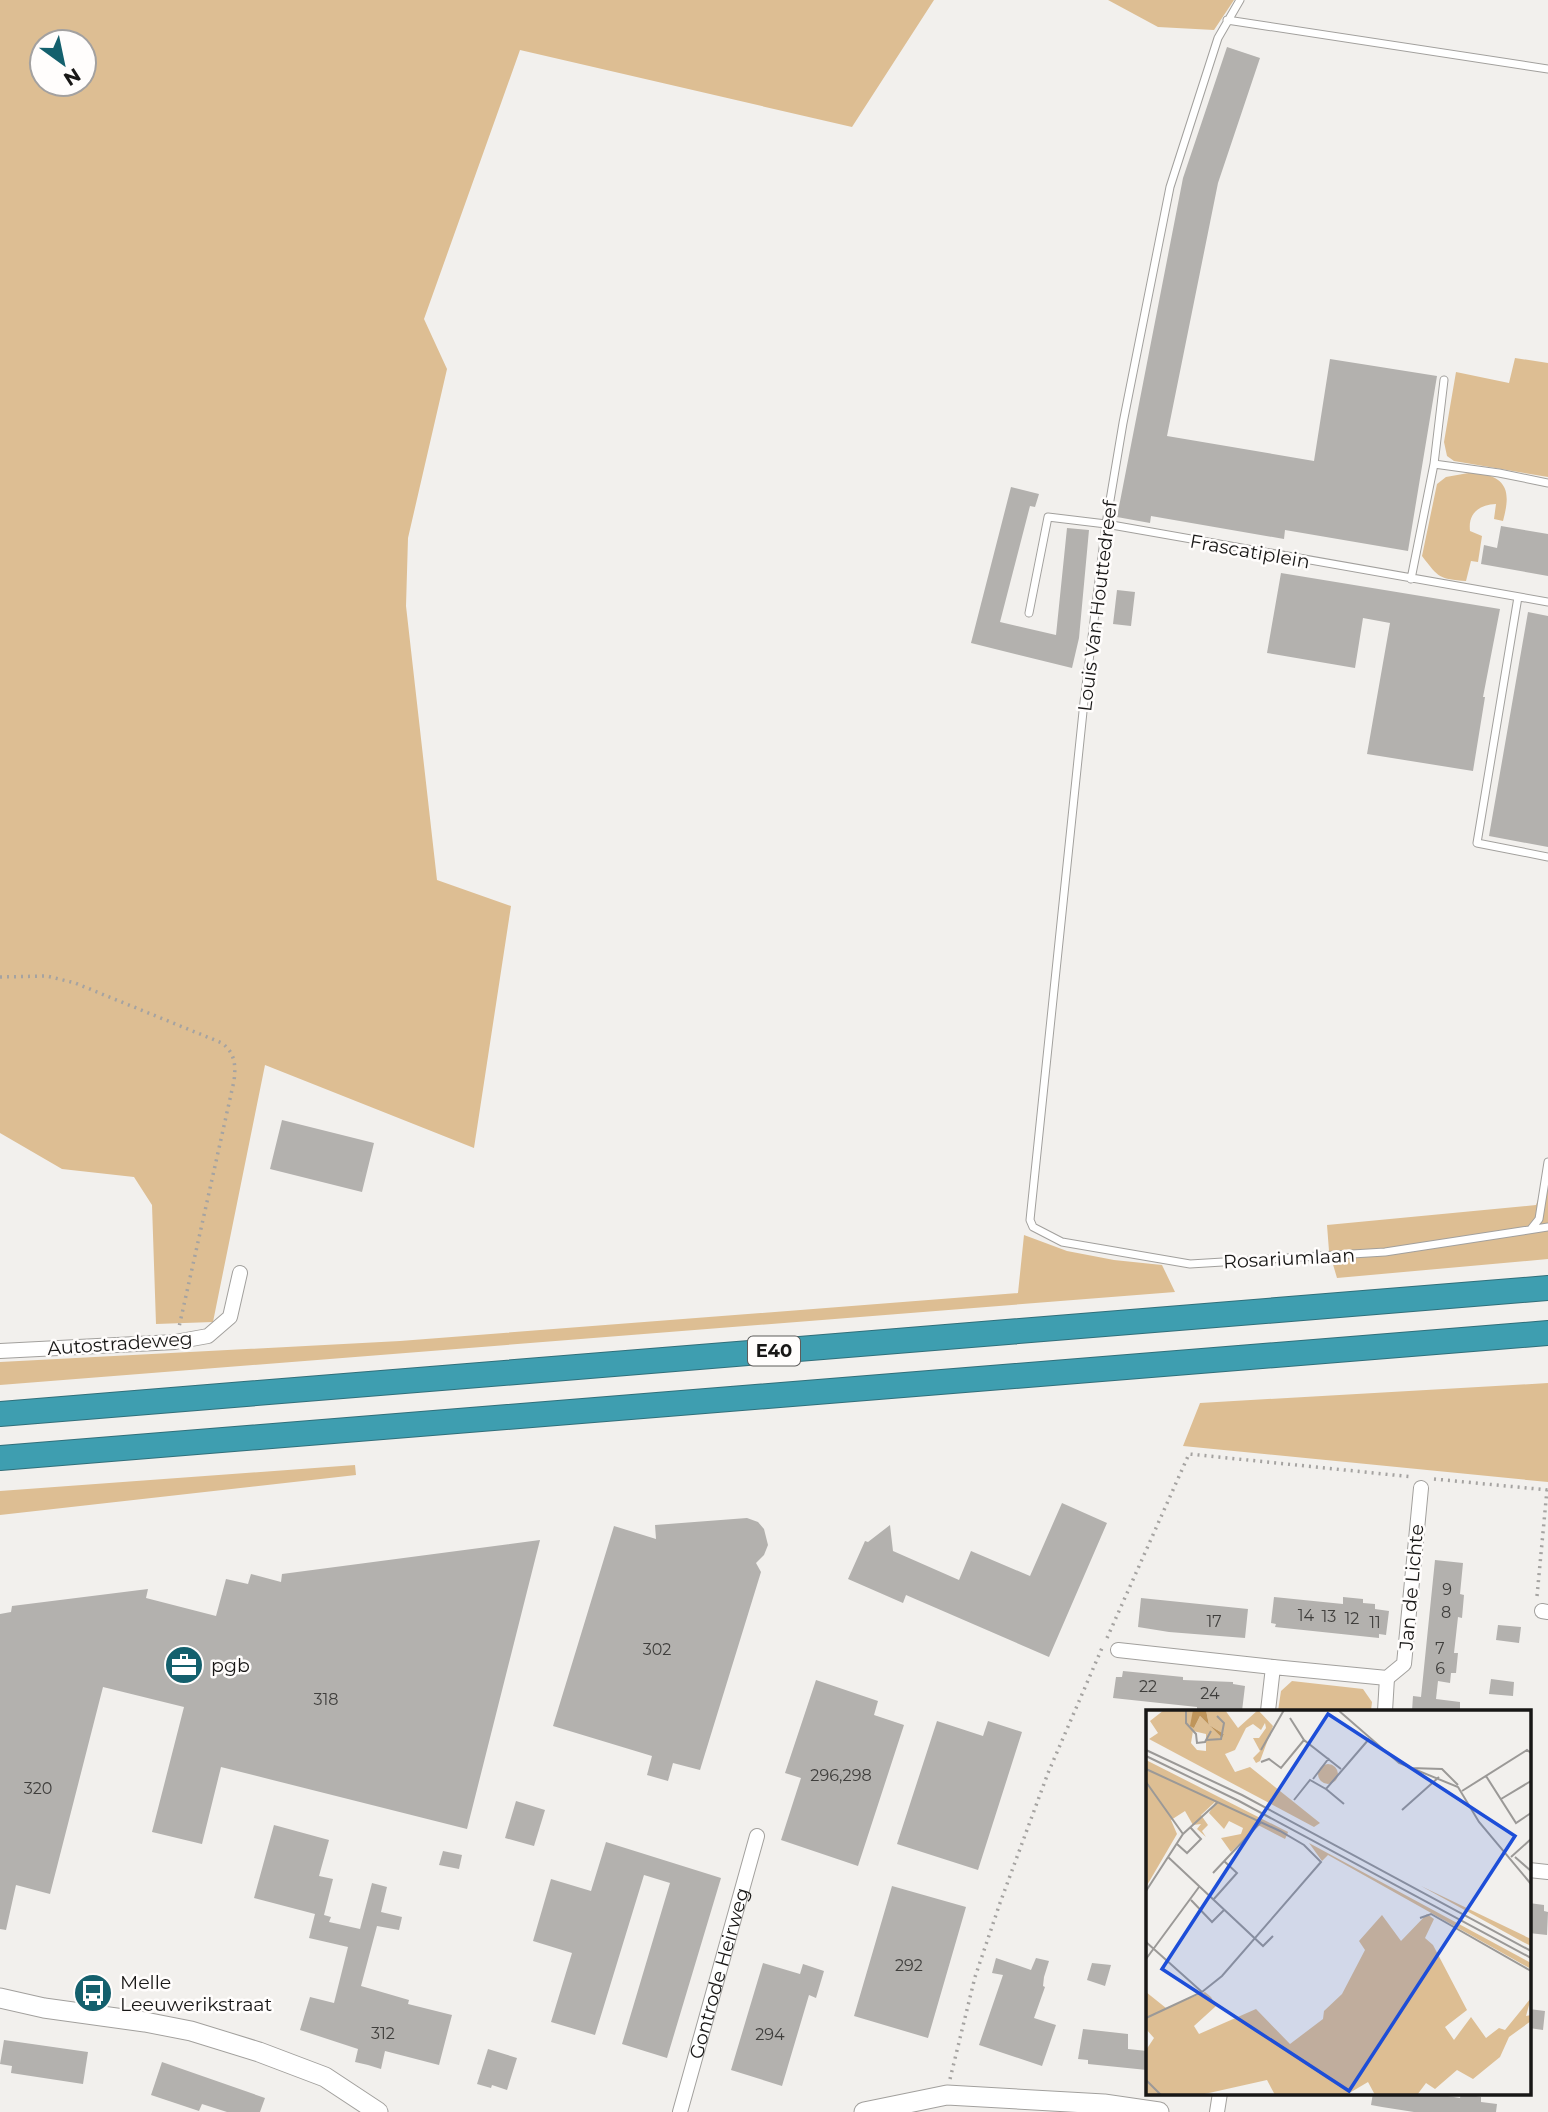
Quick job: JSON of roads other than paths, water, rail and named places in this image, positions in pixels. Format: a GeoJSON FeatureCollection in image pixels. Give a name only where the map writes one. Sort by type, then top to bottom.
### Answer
{"type":"FeatureCollection","features":[{"type":"Feature","properties":{"kind":"highway","name":"E40"},"geometry":{"type":"LineString","coordinates":[[0,1414],[1548,1288]]}},
{"type":"Feature","properties":{"kind":"highway","name":"E40"},"geometry":{"type":"LineString","coordinates":[[0,1458],[1548,1333]]}},
{"type":"Feature","properties":{"kind":"street","name":"Autostradeweg"},"geometry":{"type":"LineString","coordinates":[[0,1351],[175,1342],[208,1336],[230,1317],[240,1273]]}},
{"type":"Feature","properties":{"kind":"street","name":"Jan de Lichte"},"geometry":{"type":"LineString","coordinates":[[1387,1678],[1404,1664],[1421,1488]]}},
{"type":"Feature","properties":{"kind":"street"},"geometry":{"type":"LineString","coordinates":[[1118,1650],[1387,1678],[1385,1710]]}},
{"type":"Feature","properties":{"kind":"street"},"geometry":{"type":"LineString","coordinates":[[1268,1710],[1273,1667]]}},
{"type":"Feature","properties":{"kind":"street","name":"Gontrode Heirweg"},"geometry":{"type":"LineString","coordinates":[[680,2112],[757,1836]]}},
{"type":"Feature","properties":{"kind":"street"},"geometry":{"type":"LineString","coordinates":[[1530,1870],[1548,1872]]}},
{"type":"Feature","properties":{"kind":"street"},"geometry":{"type":"LineString","coordinates":[[0,1998],[44,2008],[191,2031],[259,2052],[325,2077],[378,2112]]}},
{"type":"Feature","properties":{"kind":"street"},"geometry":{"type":"LineString","coordinates":[[1217,2112],[1220,2094]]}},
{"type":"Feature","properties":{"kind":"street"},"geometry":{"type":"LineString","coordinates":[[868,2111],[947,2095],[1104,2104],[1159,2112]]}},
{"type":"Feature","properties":{"kind":"lane","name":"Louis Van Houttedreef"},"geometry":{"type":"LineString","coordinates":[[1033,1227],[1030,1220],[1083,716],[1107,524],[1123,423],[1170,187],[1218,38],[1240,0]]}},
{"type":"Feature","properties":{"kind":"lane"},"geometry":{"type":"LineString","coordinates":[[1227,20],[1548,69]]}},
{"type":"Feature","properties":{"kind":"lane"},"geometry":{"type":"LineString","coordinates":[[1411,579],[1434,464],[1444,380]]}},
{"type":"Feature","properties":{"kind":"lane"},"geometry":{"type":"LineString","coordinates":[[1434,464],[1548,483]]}},
{"type":"Feature","properties":{"kind":"lane","name":"Frascatiplein"},"geometry":{"type":"LineString","coordinates":[[1029,613],[1048,517],[1107,524],[1548,602]]}},
{"type":"Feature","properties":{"kind":"lane"},"geometry":{"type":"LineString","coordinates":[[1518,597],[1477,843],[1548,857]]}},
{"type":"Feature","properties":{"kind":"lane"},"geometry":{"type":"LineString","coordinates":[[1531,1229],[1539,1219],[1548,1162]]}},
{"type":"Feature","properties":{"kind":"lane","name":"Rosariumlaan"},"geometry":{"type":"LineString","coordinates":[[1033,1227],[1062,1242],[1190,1264],[1385,1252],[1548,1227]]}},
{"type":"Feature","properties":{"kind":"place","name":"pgb"},"geometry":{"type":"Point","coordinates":[184,1665]}},
{"type":"Feature","properties":{"kind":"place","name":"Melle Leeuwerikstraat"},"geometry":{"type":"Point","coordinates":[93,1993]}}]}
